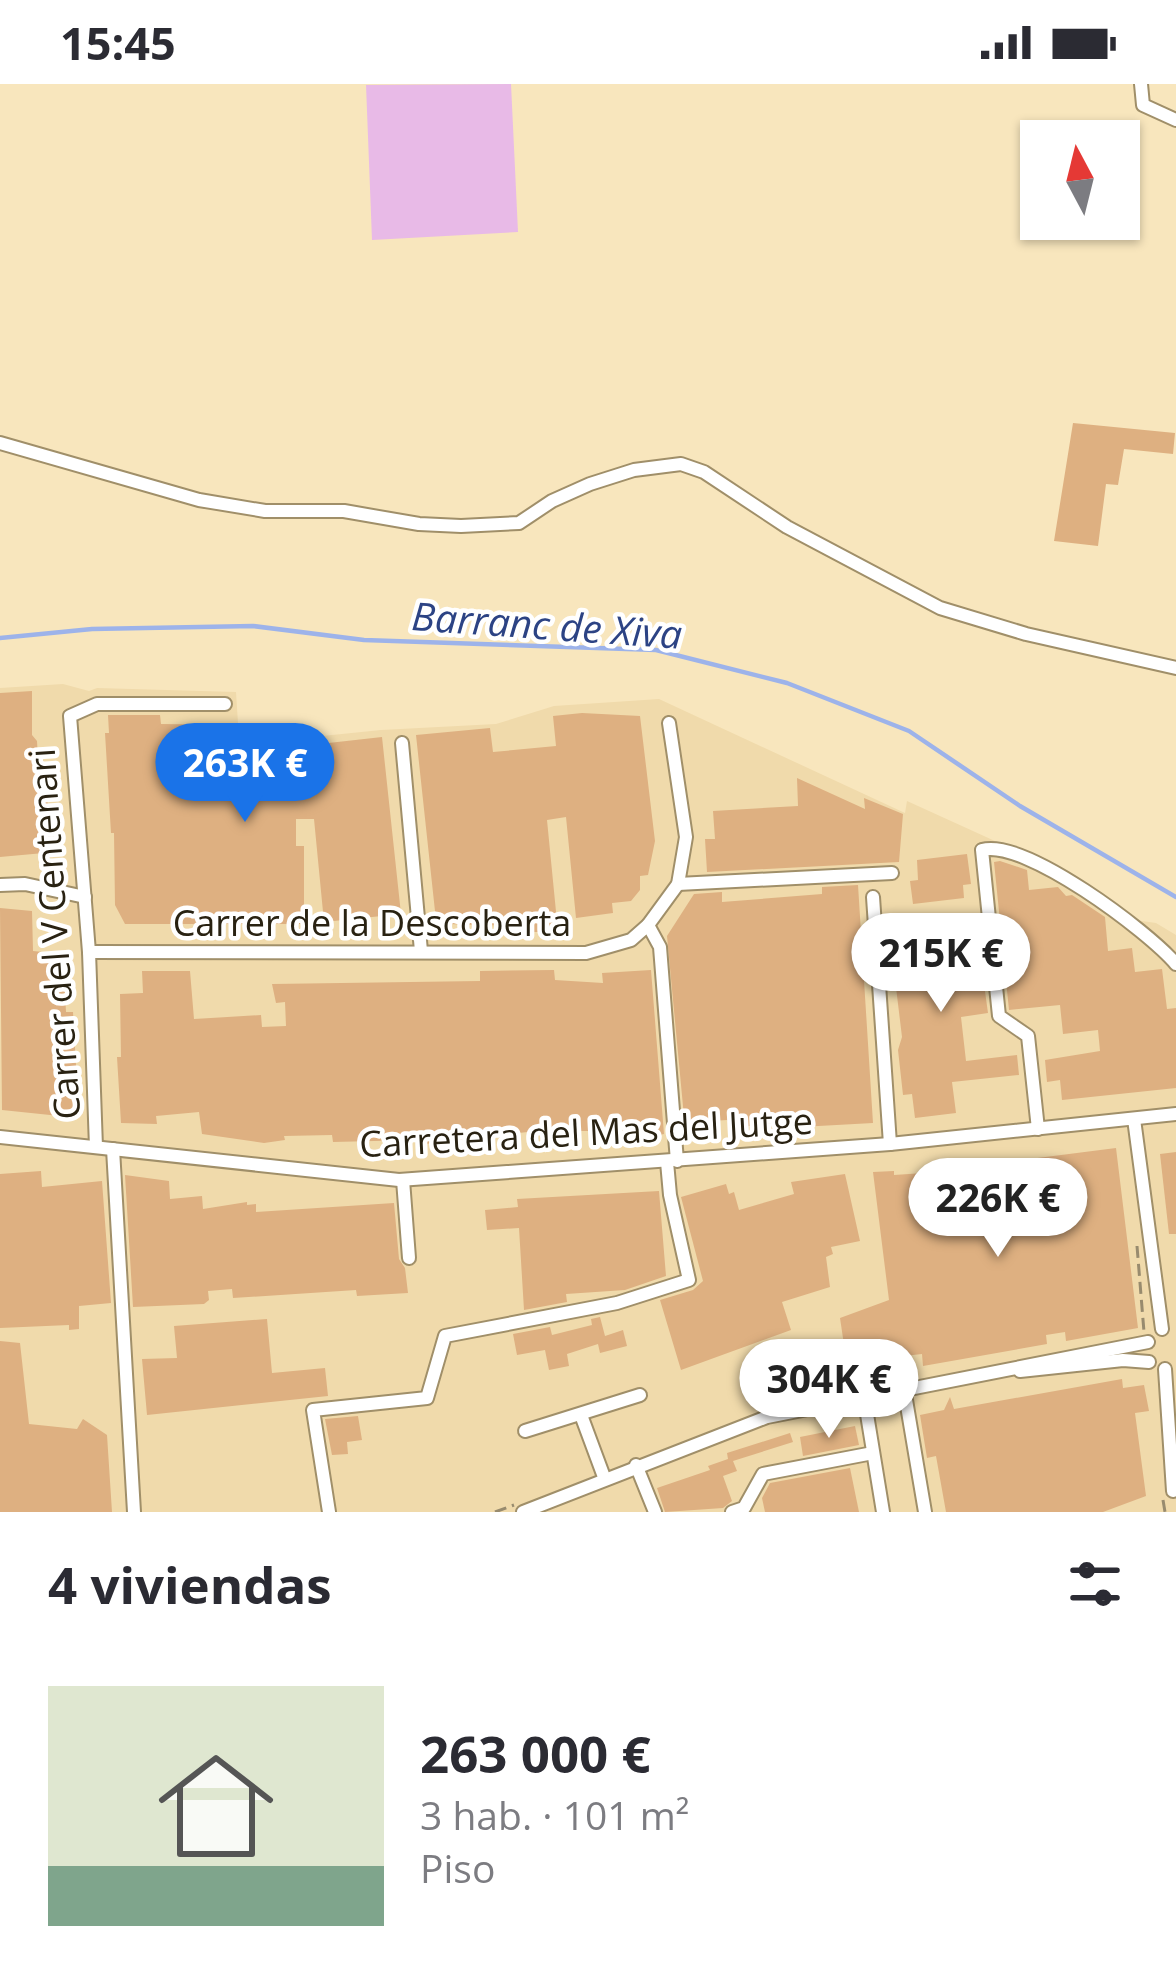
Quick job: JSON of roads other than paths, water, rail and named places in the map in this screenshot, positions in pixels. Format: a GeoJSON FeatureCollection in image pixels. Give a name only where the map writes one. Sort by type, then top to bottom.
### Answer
{"type":"FeatureCollection","features":[{"type":"Feature","properties":{"kind":"street"},"geometry":{"type":"LineString","coordinates":[[1142,84],[1143,105],[1176,120]]}},
{"type":"Feature","properties":{"kind":"street"},"geometry":{"type":"LineString","coordinates":[[0,443],[199,500],[266,511],[344,511],[461,526],[519,523],[590,484],[634,470],[681,464],[704,472],[787,527],[940,608],[1026,634],[1176,668]]}},
{"type":"Feature","properties":{"kind":"street","name":"Carrer del V Centenari"},"geometry":{"type":"LineString","coordinates":[[97,1147],[89,952],[70,716],[97,704],[226,704]]}},
{"type":"Feature","properties":{"kind":"street"},"geometry":{"type":"LineString","coordinates":[[329,1512],[313,1410],[427,1398],[445,1336],[598,1307],[689,1280],[670,1196],[660,947],[648,925],[678,884],[686,837],[669,723]]}},
{"type":"Feature","properties":{"kind":"street"},"geometry":{"type":"LineString","coordinates":[[402,743],[422,952]]}},
{"type":"Feature","properties":{"kind":"street"},"geometry":{"type":"LineString","coordinates":[[1038,1129],[1028,1036],[998,1016],[982,850],[1000,849],[1068,878],[1176,964]]}},
{"type":"Feature","properties":{"kind":"street"},"geometry":{"type":"LineString","coordinates":[[678,884],[892,873]]}},
{"type":"Feature","properties":{"kind":"street"},"geometry":{"type":"LineString","coordinates":[[0,885],[25,884],[85,897]]}},
{"type":"Feature","properties":{"kind":"street"},"geometry":{"type":"LineString","coordinates":[[873,897],[890,1144]]}},
{"type":"Feature","properties":{"kind":"street","name":"Carrer de la Descoberta"},"geometry":{"type":"LineString","coordinates":[[89,952],[586,953],[631,940],[648,925]]}},
{"type":"Feature","properties":{"kind":"street","name":"Carretera del Mas del Jutge"},"geometry":{"type":"LineString","coordinates":[[0,1137],[404,1180],[890,1144],[1176,1114]]}},
{"type":"Feature","properties":{"kind":"street"},"geometry":{"type":"LineString","coordinates":[[522,1507],[767,1417],[1169,1331],[1134,1119]]}},
{"type":"Feature","properties":{"kind":"street"},"geometry":{"type":"LineString","coordinates":[[112,1149],[134,1512]]}},
{"type":"Feature","properties":{"kind":"street"},"geometry":{"type":"LineString","coordinates":[[404,1180],[410,1258]]}},
{"type":"Feature","properties":{"kind":"street"},"geometry":{"type":"LineString","coordinates":[[1142,1340],[1149,1362]]}},
{"type":"Feature","properties":{"kind":"street"},"geometry":{"type":"LineString","coordinates":[[988,1372],[1123,1360],[1170,1365],[1168,1494]]}},
{"type":"Feature","properties":{"kind":"street"},"geometry":{"type":"LineString","coordinates":[[904,1388],[925,1512]]}},
{"type":"Feature","properties":{"kind":"street"},"geometry":{"type":"LineString","coordinates":[[525,1431],[640,1395]]}},
{"type":"Feature","properties":{"kind":"street"},"geometry":{"type":"LineString","coordinates":[[864,1396],[883,1512]]}},
{"type":"Feature","properties":{"kind":"street"},"geometry":{"type":"LineString","coordinates":[[580,1415],[604,1477]]}},
{"type":"Feature","properties":{"kind":"street"},"geometry":{"type":"LineString","coordinates":[[732,1512],[744,1508],[764,1474],[873,1453]]}},
{"type":"Feature","properties":{"kind":"street"},"geometry":{"type":"LineString","coordinates":[[635,1465],[655,1512]]}},
{"type":"Feature","properties":{"kind":"waterway","name":"Barranc de Xiva"},"geometry":{"type":"LineString","coordinates":[[0,638],[92,629],[253,626],[364,640],[656,650],[787,683],[909,731],[1020,806],[1176,897]]}}]}
